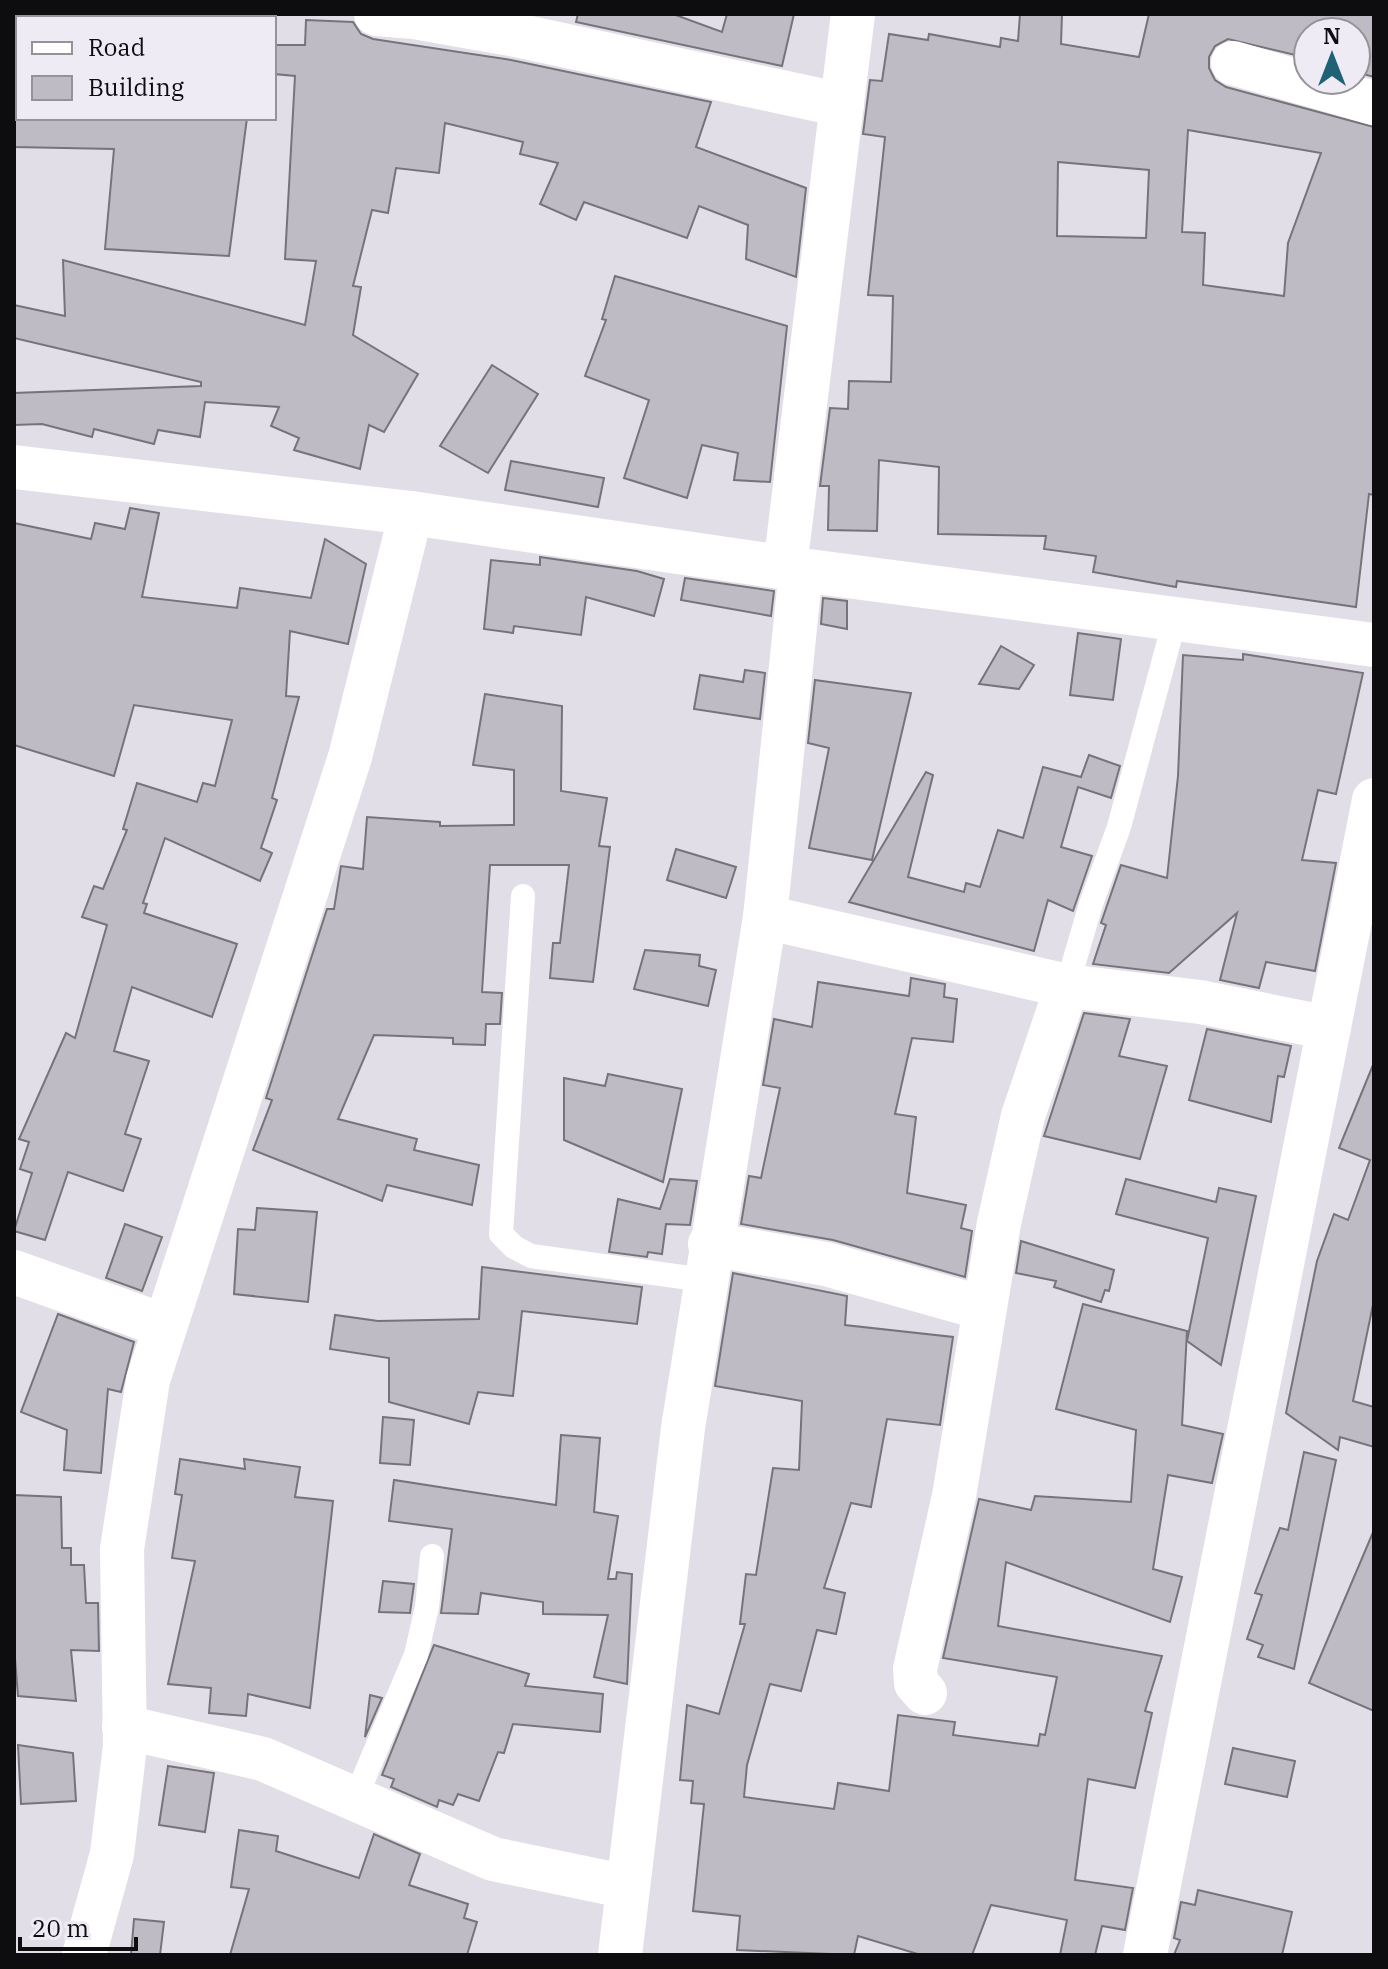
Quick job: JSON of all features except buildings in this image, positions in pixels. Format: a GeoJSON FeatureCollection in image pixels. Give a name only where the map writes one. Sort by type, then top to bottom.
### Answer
{"type":"FeatureCollection","features":[{"type":"Feature","properties":{"kind":"street"},"geometry":{"type":"LineString","coordinates":[[620,1955],[683,1428],[707,1262],[765,917],[793,568],[853,14]]}},
{"type":"Feature","properties":{"kind":"street"},"geometry":{"type":"LineString","coordinates":[[401,15],[842,105]]}},
{"type":"Feature","properties":{"kind":"street"},"geometry":{"type":"LineString","coordinates":[[1233,63],[1374,103]]}},
{"type":"Feature","properties":{"kind":"street"},"geometry":{"type":"LineString","coordinates":[[14,467],[411,513],[793,568],[1374,645]]}},
{"type":"Feature","properties":{"kind":"street"},"geometry":{"type":"LineString","coordinates":[[84,1955],[112,1854],[124,1727],[122,1549],[148,1380],[350,757],[411,513]]}},
{"type":"Feature","properties":{"kind":"street"},"geometry":{"type":"LineString","coordinates":[[1145,1955],[1374,800]]}},
{"type":"Feature","properties":{"kind":"street"},"geometry":{"type":"LineString","coordinates":[[765,917],[1067,986],[1200,1002],[1329,1028]]}},
{"type":"Feature","properties":{"kind":"street"},"geometry":{"type":"LineString","coordinates":[[925,1693],[916,1683],[915,1669],[954,1496],[983,1308],[1023,1116],[1067,986]]}},
{"type":"Feature","properties":{"kind":"street"},"geometry":{"type":"LineString","coordinates":[[707,1262],[826,1264],[983,1308]]}},
{"type":"Feature","properties":{"kind":"street"},"geometry":{"type":"LineString","coordinates":[[14,1272],[165,1326]]}},
{"type":"Feature","properties":{"kind":"street"},"geometry":{"type":"LineString","coordinates":[[124,1727],[263,1759],[493,1859],[628,1887]]}},
{"type":"Feature","properties":{"kind":"lane"},"geometry":{"type":"LineString","coordinates":[[1067,986],[1091,904],[1119,827],[1175,619]]}},
{"type":"Feature","properties":{"kind":"lane"},"geometry":{"type":"LineString","coordinates":[[523,896],[501,1234],[514,1247],[531,1256],[707,1262]]}},
{"type":"Feature","properties":{"kind":"lane"},"geometry":{"type":"LineString","coordinates":[[355,1799],[416,1655],[427,1607],[432,1556]]}}]}
